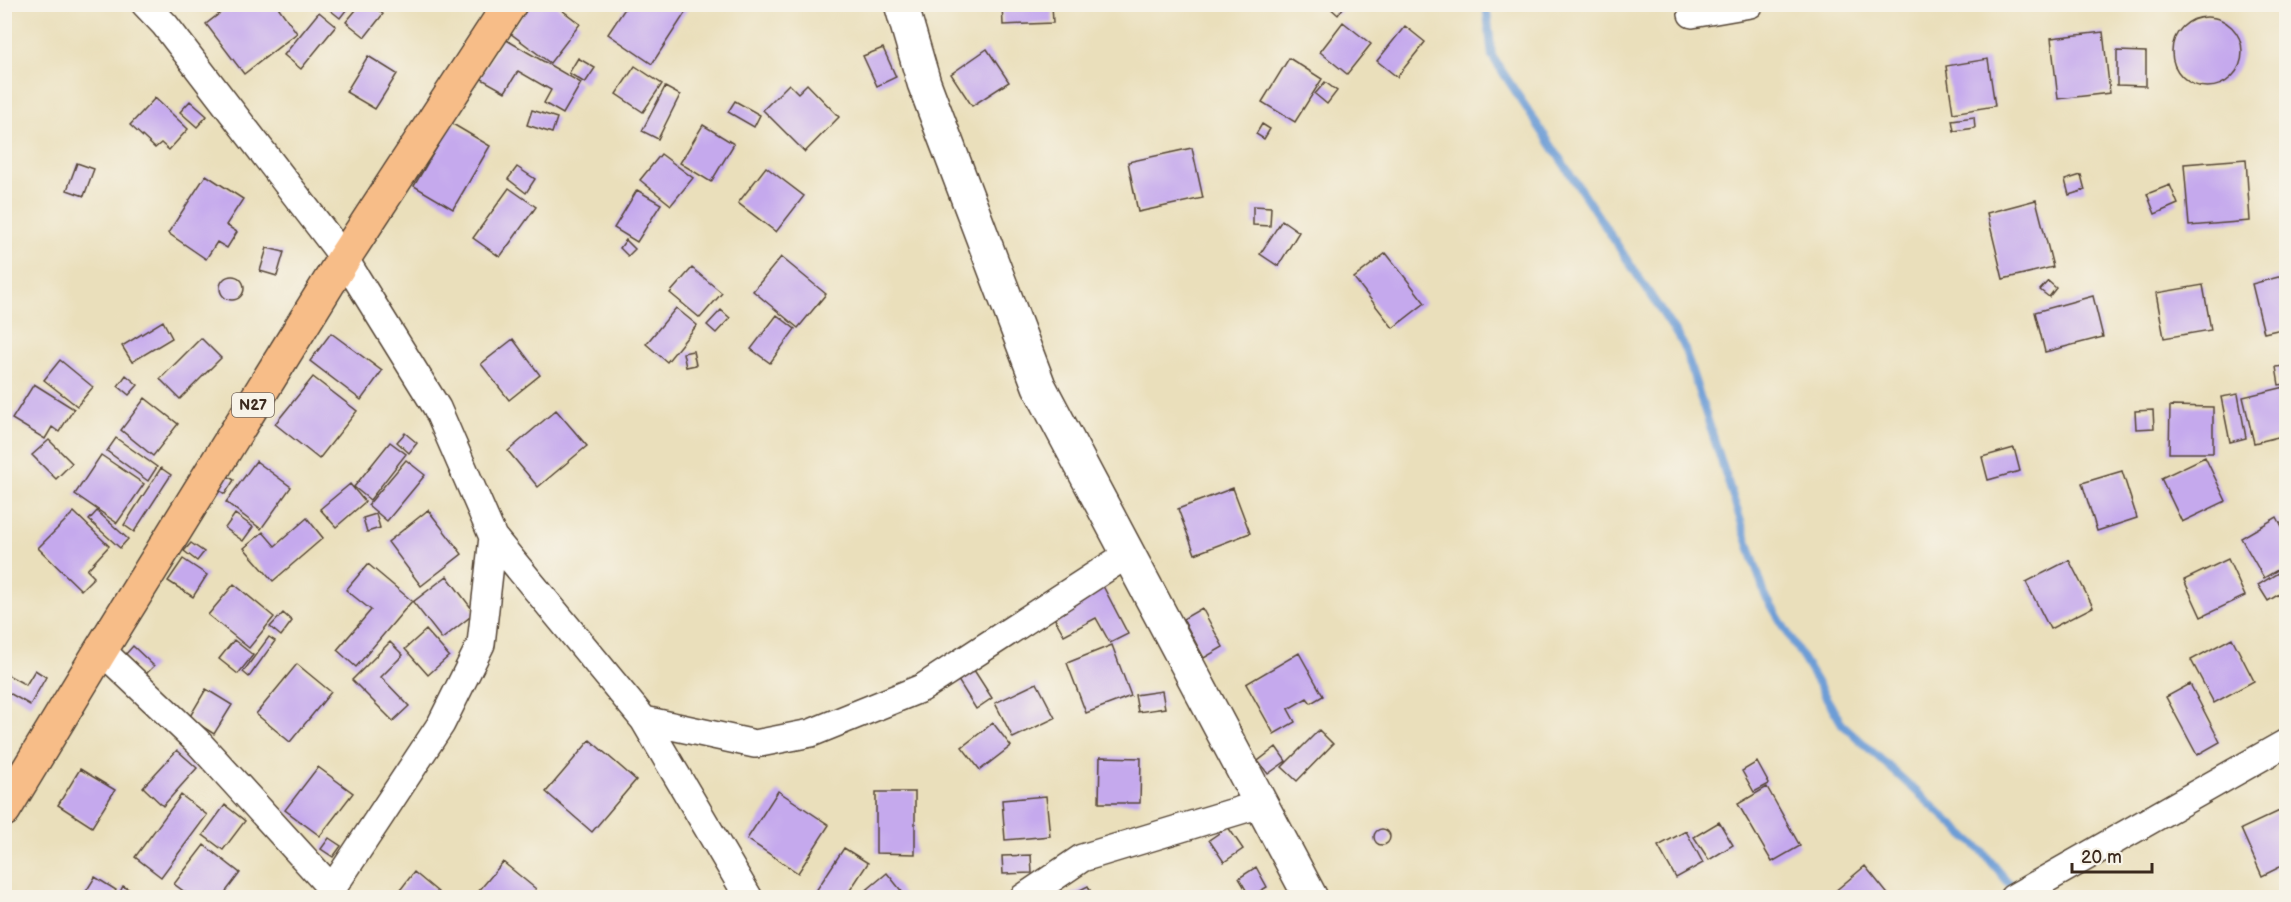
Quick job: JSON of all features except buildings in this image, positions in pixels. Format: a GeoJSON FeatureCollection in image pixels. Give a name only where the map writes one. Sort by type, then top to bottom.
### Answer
{"type":"FeatureCollection","features":[{"type":"Feature","properties":{"kind":"main road","name":"N27"},"geometry":{"type":"LineString","coordinates":[[4,810],[344,258],[510,4]]}},
{"type":"Feature","properties":{"kind":"street"},"geometry":{"type":"LineString","coordinates":[[145,4],[165,25],[344,258],[437,408],[493,537],[644,720],[749,897]]}},
{"type":"Feature","properties":{"kind":"street"},"geometry":{"type":"LineString","coordinates":[[901,4],[924,83],[1039,386],[1311,897]]}},
{"type":"Feature","properties":{"kind":"street"},"geometry":{"type":"LineString","coordinates":[[1692,14],[1750,4]]}},
{"type":"Feature","properties":{"kind":"street"},"geometry":{"type":"LineString","coordinates":[[101,650],[197,741],[329,893],[441,724],[481,644],[493,537]]}},
{"type":"Feature","properties":{"kind":"street"},"geometry":{"type":"LineString","coordinates":[[644,720],[755,744],[811,733],[922,688],[1128,554]]}},
{"type":"Feature","properties":{"kind":"street"},"geometry":{"type":"LineString","coordinates":[[2013,897],[2286,743]]}},
{"type":"Feature","properties":{"kind":"street"},"geometry":{"type":"LineString","coordinates":[[1023,897],[1082,858],[1261,804]]}},
{"type":"Feature","properties":{"kind":"waterway"},"geometry":{"type":"LineString","coordinates":[[1486,4],[1492,56],[1683,344],[1765,595],[1842,724],[1983,852],[2017,893]]}}]}
